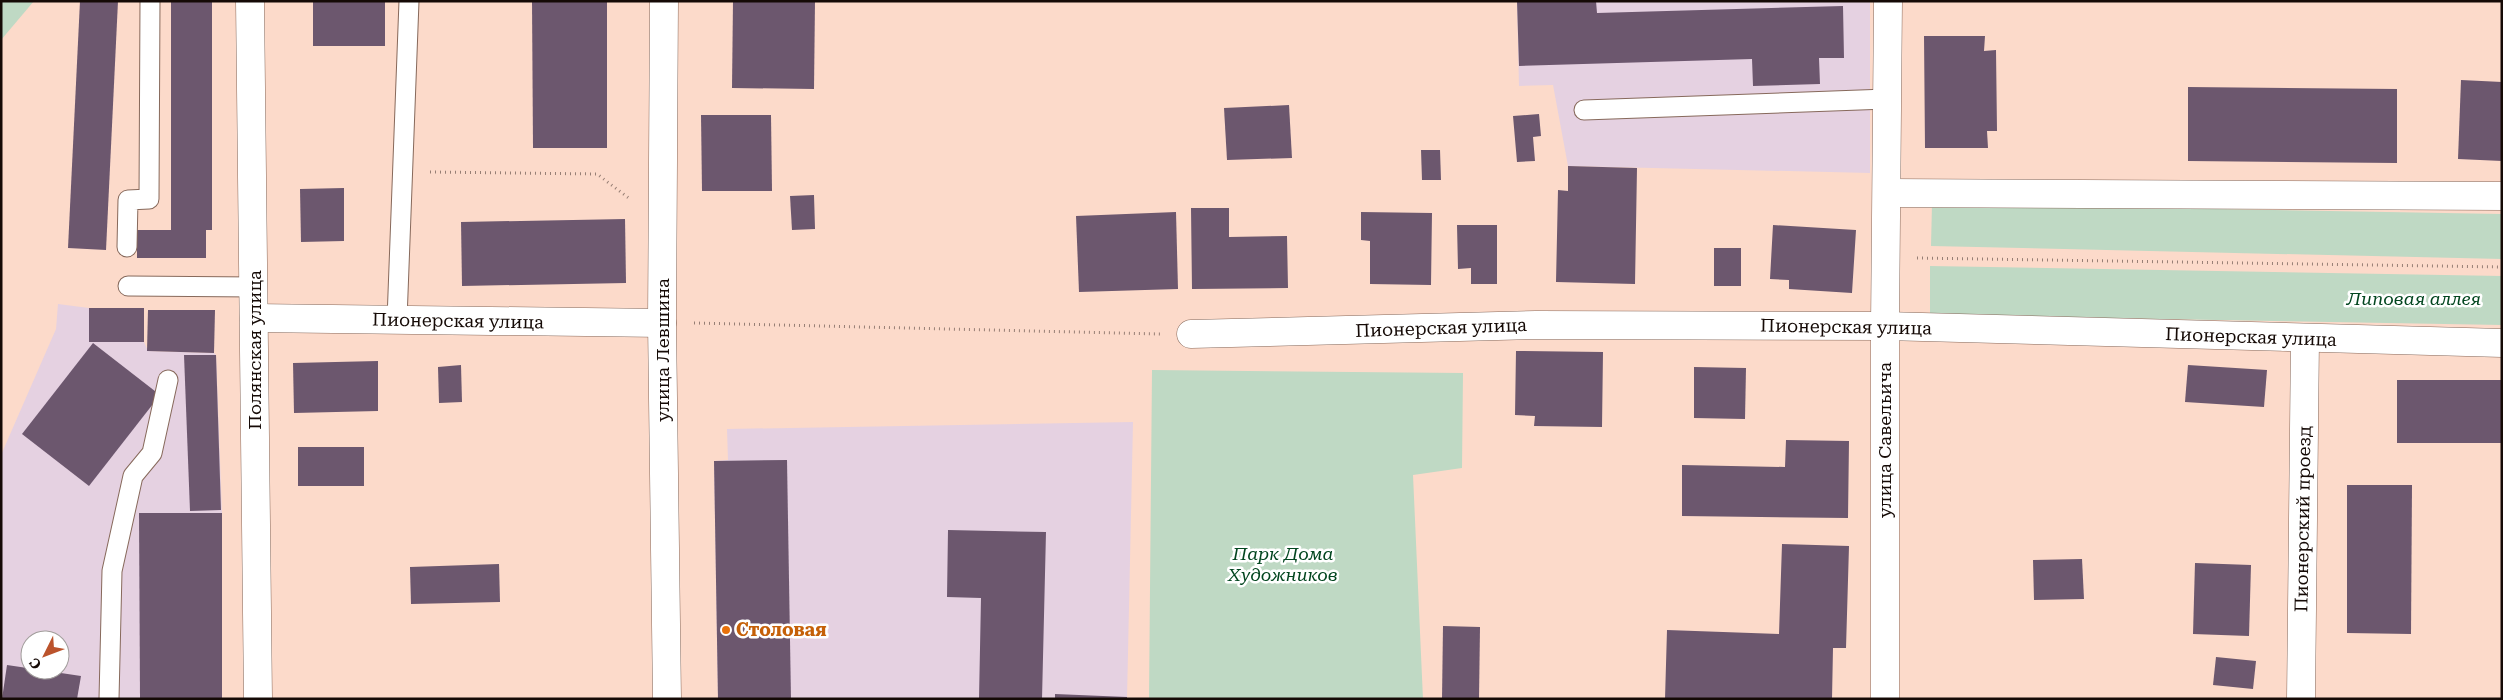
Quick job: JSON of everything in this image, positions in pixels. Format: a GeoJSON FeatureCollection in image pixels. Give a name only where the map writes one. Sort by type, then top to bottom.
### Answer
{"type":"FeatureCollection","features":[{"type":"Feature","properties":{"kind":"street","name":"Полянская улица"},"geometry":{"type":"LineString","coordinates":[[250,1],[255,287],[258,699]]}},
{"type":"Feature","properties":{"kind":"street","name":"улица Левшина"},"geometry":{"type":"LineString","coordinates":[[664,1],[662,323],[667,699]]}},
{"type":"Feature","properties":{"kind":"street","name":"улица Савельича"},"geometry":{"type":"LineString","coordinates":[[1886,699],[1885,326],[1888,1]]}},
{"type":"Feature","properties":{"kind":"street"},"geometry":{"type":"LineString","coordinates":[[1887,193],[2502,196]]}},
{"type":"Feature","properties":{"kind":"street","name":"Пионерская улица"},"geometry":{"type":"LineString","coordinates":[[254,318],[662,323]]}},
{"type":"Feature","properties":{"kind":"street","name":"Пионерская улица"},"geometry":{"type":"LineString","coordinates":[[1191,334],[1536,325],[1885,326],[2502,343]]}},
{"type":"Feature","properties":{"kind":"street","name":"Пионерский проезд"},"geometry":{"type":"LineString","coordinates":[[2301,699],[2305,339]]}},
{"type":"Feature","properties":{"kind":"lane"},"geometry":{"type":"LineString","coordinates":[[127,247],[128,200],[149,199],[150,1]]}},
{"type":"Feature","properties":{"kind":"lane"},"geometry":{"type":"LineString","coordinates":[[397,320],[408,1]]}},
{"type":"Feature","properties":{"kind":"lane"},"geometry":{"type":"LineString","coordinates":[[1584,110],[1887,99]]}},
{"type":"Feature","properties":{"kind":"lane"},"geometry":{"type":"LineString","coordinates":[[128,286],[255,287]]}},
{"type":"Feature","properties":{"kind":"lane"},"geometry":{"type":"LineString","coordinates":[[109,699],[112,571],[133,476],[152,453],[168,380]]}},
{"type":"Feature","properties":{"kind":"path"},"geometry":{"type":"LineString","coordinates":[[403,172],[597,174],[663,223]]}},
{"type":"Feature","properties":{"kind":"path"},"geometry":{"type":"LineString","coordinates":[[1887,257],[2502,267]]}},
{"type":"Feature","properties":{"kind":"path"},"geometry":{"type":"LineString","coordinates":[[662,323],[1191,334]]}},
{"type":"Feature","properties":{"kind":"shaded area"},"geometry":{"type":"Polygon","coordinates":[[[1517,1],[1870,1],[1870,173],[1568,166],[1553,85],[1519,86],[1517,1]]]}},
{"type":"Feature","properties":{"kind":"shaded area"},"geometry":{"type":"Polygon","coordinates":[[[58,304],[89,308],[89,342],[144,342],[148,351],[214,353],[216,355],[222,513],[222,699],[1,699],[1,455],[56,329],[58,304]]]}},
{"type":"Feature","properties":{"kind":"shaded area"},"geometry":{"type":"Polygon","coordinates":[[[1133,422],[1127,699],[718,699],[714,461],[728,460],[727,429],[1133,422]]]}},
{"type":"Feature","properties":{"kind":"green space"},"geometry":{"type":"Polygon","coordinates":[[[1,1],[34,1],[1,40],[1,1]]]}},
{"type":"Feature","properties":{"kind":"green space","name":"Липовая аллея"},"geometry":{"type":"Polygon","coordinates":[[[1932,204],[2502,214],[2502,259],[1931,246],[1932,204]]]}},
{"type":"Feature","properties":{"kind":"green space","name":"Липовая аллея"},"geometry":{"type":"Polygon","coordinates":[[[1930,266],[2502,276],[2502,325],[1930,315],[1930,266]]]}},
{"type":"Feature","properties":{"kind":"green space","name":"Парк Дома Художников"},"geometry":{"type":"Polygon","coordinates":[[[1152,370],[1463,373],[1462,468],[1413,475],[1423,699],[1149,699],[1152,370]]]}},
{"type":"Feature","properties":{"kind":"building"},"geometry":{"type":"Polygon","coordinates":[[[80,1],[118,1],[106,250],[68,248],[80,1]]]}},
{"type":"Feature","properties":{"kind":"building"},"geometry":{"type":"Polygon","coordinates":[[[171,1],[212,1],[212,230],[206,230],[206,258],[137,258],[137,230],[171,230],[171,1]]]}},
{"type":"Feature","properties":{"kind":"building"},"geometry":{"type":"Polygon","coordinates":[[[313,1],[385,1],[385,46],[313,46],[313,1]]]}},
{"type":"Feature","properties":{"kind":"building"},"geometry":{"type":"Polygon","coordinates":[[[532,1],[607,1],[607,148],[533,148],[532,1]]]}},
{"type":"Feature","properties":{"kind":"building"},"geometry":{"type":"Polygon","coordinates":[[[733,1],[815,1],[814,89],[732,88],[733,1]]]}},
{"type":"Feature","properties":{"kind":"building"},"geometry":{"type":"Polygon","coordinates":[[[1517,1],[1596,1],[1597,13],[1843,6],[1844,58],[1819,58],[1820,84],[1753,86],[1752,59],[1519,66],[1517,1]]]}},
{"type":"Feature","properties":{"kind":"building"},"geometry":{"type":"Polygon","coordinates":[[[1924,36],[1985,36],[1984,51],[1996,50],[1997,131],[1987,131],[1988,148],[1925,148],[1924,36]]]}},
{"type":"Feature","properties":{"kind":"building"},"geometry":{"type":"Polygon","coordinates":[[[2461,80],[2502,82],[2502,161],[2458,159],[2461,80]]]}},
{"type":"Feature","properties":{"kind":"building"},"geometry":{"type":"Polygon","coordinates":[[[2188,87],[2397,89],[2397,163],[2188,161],[2188,87]]]}},
{"type":"Feature","properties":{"kind":"building"},"geometry":{"type":"Polygon","coordinates":[[[1289,105],[1292,158],[1227,160],[1224,108],[1289,105]]]}},
{"type":"Feature","properties":{"kind":"building"},"geometry":{"type":"Polygon","coordinates":[[[1539,114],[1541,136],[1533,137],[1535,161],[1517,162],[1513,116],[1539,114]]]}},
{"type":"Feature","properties":{"kind":"building"},"geometry":{"type":"Polygon","coordinates":[[[701,115],[771,115],[772,191],[702,191],[701,115]]]}},
{"type":"Feature","properties":{"kind":"building"},"geometry":{"type":"Polygon","coordinates":[[[1421,150],[1440,150],[1441,180],[1422,180],[1421,150]]]}},
{"type":"Feature","properties":{"kind":"building"},"geometry":{"type":"Polygon","coordinates":[[[1568,166],[1637,168],[1635,284],[1556,282],[1558,190],[1568,191],[1568,166]]]}},
{"type":"Feature","properties":{"kind":"building"},"geometry":{"type":"Polygon","coordinates":[[[344,188],[344,241],[301,242],[300,189],[344,188]]]}},
{"type":"Feature","properties":{"kind":"building"},"geometry":{"type":"Polygon","coordinates":[[[814,195],[815,229],[792,230],[790,196],[814,195]]]}},
{"type":"Feature","properties":{"kind":"building"},"geometry":{"type":"Polygon","coordinates":[[[1191,208],[1229,208],[1229,237],[1287,236],[1288,288],[1192,289],[1191,208]]]}},
{"type":"Feature","properties":{"kind":"building"},"geometry":{"type":"Polygon","coordinates":[[[1176,212],[1178,289],[1079,292],[1076,216],[1176,212]]]}},
{"type":"Feature","properties":{"kind":"building"},"geometry":{"type":"Polygon","coordinates":[[[1361,212],[1432,213],[1431,285],[1370,284],[1370,241],[1361,240],[1361,212]]]}},
{"type":"Feature","properties":{"kind":"building"},"geometry":{"type":"Polygon","coordinates":[[[625,219],[626,283],[462,286],[461,222],[625,219]]]}},
{"type":"Feature","properties":{"kind":"building"},"geometry":{"type":"Polygon","coordinates":[[[1457,225],[1497,225],[1497,284],[1471,284],[1471,268],[1458,269],[1457,225]]]}},
{"type":"Feature","properties":{"kind":"building"},"geometry":{"type":"Polygon","coordinates":[[[1773,225],[1856,230],[1852,293],[1789,289],[1789,280],[1770,279],[1773,225]]]}},
{"type":"Feature","properties":{"kind":"building"},"geometry":{"type":"Polygon","coordinates":[[[1714,248],[1741,248],[1741,286],[1714,286],[1714,248]]]}},
{"type":"Feature","properties":{"kind":"building"},"geometry":{"type":"Polygon","coordinates":[[[89,308],[144,308],[144,342],[89,342],[89,308]]]}},
{"type":"Feature","properties":{"kind":"building"},"geometry":{"type":"Polygon","coordinates":[[[148,310],[215,310],[214,353],[147,351],[148,310]]]}},
{"type":"Feature","properties":{"kind":"building"},"geometry":{"type":"Polygon","coordinates":[[[93,343],[160,395],[89,486],[22,434],[93,343]]]}},
{"type":"Feature","properties":{"kind":"building"},"geometry":{"type":"Polygon","coordinates":[[[1516,351],[1603,352],[1602,427],[1534,426],[1535,416],[1515,415],[1516,351]]]}},
{"type":"Feature","properties":{"kind":"building"},"geometry":{"type":"Polygon","coordinates":[[[184,355],[216,355],[221,510],[190,511],[184,355]]]}},
{"type":"Feature","properties":{"kind":"building"},"geometry":{"type":"Polygon","coordinates":[[[378,361],[378,411],[294,413],[293,363],[378,361]]]}},
{"type":"Feature","properties":{"kind":"building"},"geometry":{"type":"Polygon","coordinates":[[[461,365],[462,402],[439,403],[438,367],[461,365]]]}},
{"type":"Feature","properties":{"kind":"building"},"geometry":{"type":"Polygon","coordinates":[[[2188,365],[2267,370],[2264,407],[2185,402],[2188,365]]]}},
{"type":"Feature","properties":{"kind":"building"},"geometry":{"type":"Polygon","coordinates":[[[1694,367],[1746,368],[1745,419],[1694,418],[1694,367]]]}},
{"type":"Feature","properties":{"kind":"building"},"geometry":{"type":"Polygon","coordinates":[[[2397,380],[2502,380],[2502,443],[2397,443],[2397,380]]]}},
{"type":"Feature","properties":{"kind":"building"},"geometry":{"type":"Polygon","coordinates":[[[1786,440],[1849,441],[1848,518],[1682,516],[1682,465],[1785,467],[1786,440]]]}},
{"type":"Feature","properties":{"kind":"building"},"geometry":{"type":"Polygon","coordinates":[[[298,447],[364,447],[364,486],[298,486],[298,447]]]}},
{"type":"Feature","properties":{"kind":"building"},"geometry":{"type":"Polygon","coordinates":[[[787,460],[791,699],[718,699],[714,461],[787,460]]]}},
{"type":"Feature","properties":{"kind":"building"},"geometry":{"type":"Polygon","coordinates":[[[2347,485],[2412,485],[2411,634],[2347,633],[2347,485]]]}},
{"type":"Feature","properties":{"kind":"building"},"geometry":{"type":"Polygon","coordinates":[[[139,513],[222,513],[222,699],[140,699],[139,513]]]}},
{"type":"Feature","properties":{"kind":"building"},"geometry":{"type":"Polygon","coordinates":[[[948,530],[1046,532],[1042,699],[979,699],[981,598],[947,597],[948,530]]]}},
{"type":"Feature","properties":{"kind":"building"},"geometry":{"type":"Polygon","coordinates":[[[1782,544],[1849,546],[1846,648],[1833,648],[1832,699],[1665,699],[1667,630],[1779,634],[1782,544]]]}},
{"type":"Feature","properties":{"kind":"building"},"geometry":{"type":"Polygon","coordinates":[[[2082,559],[2084,599],[2034,600],[2033,560],[2082,559]]]}},
{"type":"Feature","properties":{"kind":"building"},"geometry":{"type":"Polygon","coordinates":[[[2195,563],[2251,565],[2249,636],[2193,634],[2195,563]]]}},
{"type":"Feature","properties":{"kind":"building"},"geometry":{"type":"Polygon","coordinates":[[[499,564],[500,602],[411,604],[410,567],[499,564]]]}},
{"type":"Feature","properties":{"kind":"building"},"geometry":{"type":"Polygon","coordinates":[[[1443,626],[1480,627],[1479,699],[1442,699],[1443,626]]]}},
{"type":"Feature","properties":{"kind":"building"},"geometry":{"type":"Polygon","coordinates":[[[2216,657],[2256,661],[2253,689],[2213,685],[2216,657]]]}},
{"type":"Feature","properties":{"kind":"building"},"geometry":{"type":"Polygon","coordinates":[[[7,665],[20,667],[20,680],[70,680],[70,674],[81,676],[77,699],[2,699],[7,665]]]}},
{"type":"Feature","properties":{"kind":"building"},"geometry":{"type":"Polygon","coordinates":[[[1055,694],[1127,697],[1127,699],[1055,699],[1055,694]]]}},
{"type":"Feature","properties":{"kind":"place","name":"Столовая"},"geometry":{"type":"Point","coordinates":[726,630]}}]}
